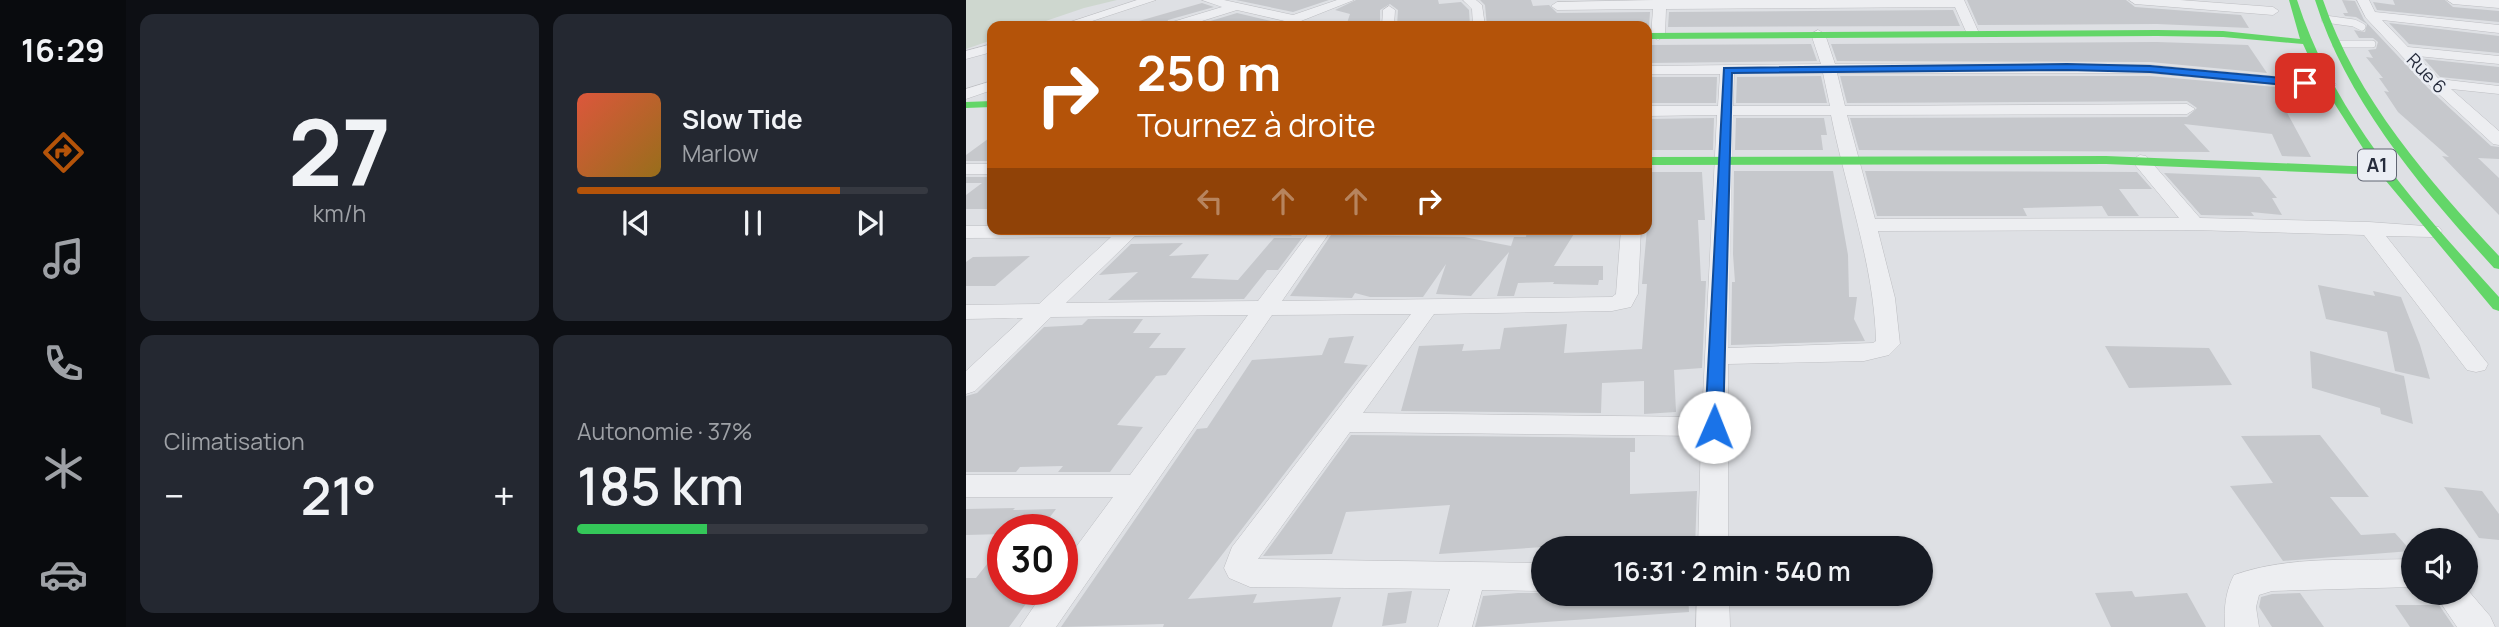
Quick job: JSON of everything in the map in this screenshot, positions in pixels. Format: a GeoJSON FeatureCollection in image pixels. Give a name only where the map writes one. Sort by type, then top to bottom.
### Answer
{"type":"FeatureCollection","features":[{"type":"Feature","properties":{"kind":"street"},"geometry":{"type":"LineString","coordinates":[[1081,21],[1150,0]]}},
{"type":"Feature","properties":{"kind":"street"},"geometry":{"type":"LineString","coordinates":[[1208,0],[1289,21]]}},
{"type":"Feature","properties":{"kind":"street"},"geometry":{"type":"LineString","coordinates":[[1190,21],[1255,0]]}},
{"type":"Feature","properties":{"kind":"street"},"geometry":{"type":"LineString","coordinates":[[1301,21],[1348,0]]}},
{"type":"Feature","properties":{"kind":"street"},"geometry":{"type":"LineString","coordinates":[[1469,0],[1478,8],[1479,21]]}},
{"type":"Feature","properties":{"kind":"street"},"geometry":{"type":"LineString","coordinates":[[1927,0],[1954,2]]}},
{"type":"Feature","properties":{"kind":"street"},"geometry":{"type":"LineString","coordinates":[[2135,0],[2275,20],[2306,42]]}},
{"type":"Feature","properties":{"kind":"street","name":"A1"},"geometry":{"type":"LineString","coordinates":[[2293,0],[2298,25],[2348,121],[2382,171],[2499,306]]}},
{"type":"Feature","properties":{"kind":"street","name":"A1"},"geometry":{"type":"LineString","coordinates":[[2319,0],[2336,44],[2382,124],[2417,173],[2499,265]]}},
{"type":"Feature","properties":{"kind":"street","name":"Rue 6"},"geometry":{"type":"LineString","coordinates":[[2363,0],[2366,21],[2405,51],[2435,83],[2499,140]]}},
{"type":"Feature","properties":{"kind":"street"},"geometry":{"type":"LineString","coordinates":[[2453,0],[2499,4]]}},
{"type":"Feature","properties":{"kind":"street"},"geometry":{"type":"LineString","coordinates":[[1557,7],[1660,3],[1954,2]]}},
{"type":"Feature","properties":{"kind":"street"},"geometry":{"type":"LineString","coordinates":[[1954,2],[1973,33]]}},
{"type":"Feature","properties":{"kind":"street"},"geometry":{"type":"LineString","coordinates":[[1660,3],[1653,36],[2186,33],[2275,20]]}},
{"type":"Feature","properties":{"kind":"street"},"geometry":{"type":"LineString","coordinates":[[1388,21],[1389,10]]}},
{"type":"Feature","properties":{"kind":"street"},"geometry":{"type":"LineString","coordinates":[[2366,21],[2499,29]]}},
{"type":"Feature","properties":{"kind":"street"},"geometry":{"type":"LineString","coordinates":[[1716,356],[1864,353],[1881,349],[1888,344],[1888,322],[1867,225],[1849,161],[1830,69],[1818,34]]}},
{"type":"Feature","properties":{"kind":"street"},"geometry":{"type":"LineString","coordinates":[[966,55],[987,49]]}},
{"type":"Feature","properties":{"kind":"street"},"geometry":{"type":"LineString","coordinates":[[2405,51],[2499,60]]}},
{"type":"Feature","properties":{"kind":"street"},"geometry":{"type":"LineString","coordinates":[[1652,70],[2053,67],[2150,69],[2329,85]]}},
{"type":"Feature","properties":{"kind":"street"},"geometry":{"type":"LineString","coordinates":[[1713,536],[1716,356],[1727,70]]}},
{"type":"Feature","properties":{"kind":"street"},"geometry":{"type":"LineString","coordinates":[[2435,83],[2499,90]]}},
{"type":"Feature","properties":{"kind":"street"},"geometry":{"type":"LineString","coordinates":[[966,94],[987,87]]}},
{"type":"Feature","properties":{"kind":"street"},"geometry":{"type":"LineString","coordinates":[[966,105],[987,104]]}},
{"type":"Feature","properties":{"kind":"street"},"geometry":{"type":"LineString","coordinates":[[1652,111],[2187,109]]}},
{"type":"Feature","properties":{"kind":"street"},"geometry":{"type":"LineString","coordinates":[[1652,161],[2140,160],[2251,162],[2382,171]]}},
{"type":"Feature","properties":{"kind":"street"},"geometry":{"type":"LineString","coordinates":[[2140,160],[2194,225]]}},
{"type":"Feature","properties":{"kind":"street"},"geometry":{"type":"LineString","coordinates":[[966,169],[987,169]]}},
{"type":"Feature","properties":{"kind":"street"},"geometry":{"type":"LineString","coordinates":[[1867,225],[2194,225],[2432,230]]}},
{"type":"Feature","properties":{"kind":"street"},"geometry":{"type":"LineString","coordinates":[[2369,228],[2476,364]]}},
{"type":"Feature","properties":{"kind":"street"},"geometry":{"type":"LineString","coordinates":[[966,232],[987,232]]}},
{"type":"Feature","properties":{"kind":"street"},"geometry":{"type":"LineString","coordinates":[[966,385],[1125,235]]}},
{"type":"Feature","properties":{"kind":"street"},"geometry":{"type":"LineString","coordinates":[[1037,627],[1318,235]]}},
{"type":"Feature","properties":{"kind":"street"},"geometry":{"type":"LineString","coordinates":[[966,312],[1426,309],[1623,302],[1627,294],[1631,235]]}},
{"type":"Feature","properties":{"kind":"street"},"geometry":{"type":"LineString","coordinates":[[1426,309],[1243,556],[1241,568],[1250,573],[1531,577]]}},
{"type":"Feature","properties":{"kind":"street"},"geometry":{"type":"LineString","coordinates":[[1343,422],[1714,427]]}},
{"type":"Feature","properties":{"kind":"street"},"geometry":{"type":"LineString","coordinates":[[966,486],[1140,486]]}},
{"type":"Feature","properties":{"kind":"street"},"geometry":{"type":"LineString","coordinates":[[2242,627],[2240,607],[2245,585],[2272,578],[2401,573]]}},
{"type":"Feature","properties":{"kind":"street"},"geometry":{"type":"LineString","coordinates":[[1455,627],[1469,578]]}},
{"type":"Feature","properties":{"kind":"street"},"geometry":{"type":"LineString","coordinates":[[2460,605],[2478,627]]}},
{"type":"Feature","properties":{"kind":"street"},"geometry":{"type":"LineString","coordinates":[[1713,606],[1713,627]]}},
{"type":"Feature","properties":{"kind":"lane"},"geometry":{"type":"LineString","coordinates":[[2325,19],[2354,23],[2366,21]]}},
{"type":"Feature","properties":{"kind":"lane"},"geometry":{"type":"LineString","coordinates":[[2336,44],[2372,44]]}},
{"type":"Feature","properties":{"kind":"shaded area"},"geometry":{"type":"Polygon","coordinates":[[[966,0],[1117,0],[1046,21],[987,21],[987,42],[966,49],[966,0]]]}},
{"type":"Feature","properties":{"kind":"building"},"geometry":{"type":"Polygon","coordinates":[[[1236,0],[1329,0],[1293,12],[1236,0]]]}},
{"type":"Feature","properties":{"kind":"building"},"geometry":{"type":"Polygon","coordinates":[[[1356,0],[1438,0],[1439,4],[1461,2],[1469,10],[1470,21],[1397,21],[1398,10],[1390,4],[1380,10],[1380,21],[1348,21],[1350,14],[1335,10],[1356,0]]]}},
{"type":"Feature","properties":{"kind":"building"},"geometry":{"type":"Polygon","coordinates":[[[1480,0],[1531,0],[1533,6],[1549,5],[1557,13],[1650,12],[1649,21],[1487,21],[1485,5],[1480,0]]]}},
{"type":"Feature","properties":{"kind":"building"},"geometry":{"type":"Polygon","coordinates":[[[1967,0],[2126,0],[2135,7],[2241,15],[2249,28],[2157,24],[1978,25],[1967,0]]]}},
{"type":"Feature","properties":{"kind":"building"},"geometry":{"type":"Polygon","coordinates":[[[2342,0],[2355,1],[2364,20],[2428,88],[2491,146],[2499,147],[2499,159],[2478,158],[2499,178],[2499,215],[2442,156],[2449,157],[2398,112],[2384,91],[2389,92],[2379,78],[2383,78],[2366,57],[2373,58],[2368,50],[2376,49],[2378,42],[2373,38],[2359,38],[2354,30],[2365,32],[2367,24],[2356,17],[2345,16],[2343,13],[2348,13],[2342,0]]]}},
{"type":"Feature","properties":{"kind":"building"},"geometry":{"type":"Polygon","coordinates":[[[2393,0],[2445,0],[2453,7],[2499,11],[2499,22],[2377,10],[2373,2],[2395,5],[2393,0]]]}},
{"type":"Feature","properties":{"kind":"building"},"geometry":{"type":"Polygon","coordinates":[[[1202,3],[1214,7],[1168,21],[1139,21],[1202,3]]]}},
{"type":"Feature","properties":{"kind":"building"},"geometry":{"type":"Polygon","coordinates":[[[1953,10],[1960,26],[1668,27],[1669,12],[1953,10]]]}},
{"type":"Feature","properties":{"kind":"building"},"geometry":{"type":"Polygon","coordinates":[[[1237,13],[1271,21],[1211,21],[1237,13]]]}},
{"type":"Feature","properties":{"kind":"building"},"geometry":{"type":"Polygon","coordinates":[[[2389,23],[2499,36],[2499,53],[2409,44],[2389,23]]]}},
{"type":"Feature","properties":{"kind":"building"},"geometry":{"type":"Polygon","coordinates":[[[2157,42],[2248,45],[2267,73],[2150,62],[1837,61],[1831,44],[2157,42]]]}},
{"type":"Feature","properties":{"kind":"building"},"geometry":{"type":"Polygon","coordinates":[[[1811,44],[1817,61],[1652,63],[1652,45],[1811,44]]]}},
{"type":"Feature","properties":{"kind":"building"},"geometry":{"type":"Polygon","coordinates":[[[2424,59],[2499,67],[2499,83],[2440,77],[2424,59]]]}},
{"type":"Feature","properties":{"kind":"building"},"geometry":{"type":"Polygon","coordinates":[[[1821,76],[1827,103],[1736,103],[1737,77],[1821,76]]]}},
{"type":"Feature","properties":{"kind":"building"},"geometry":{"type":"Polygon","coordinates":[[[1840,76],[2150,76],[2276,87],[2289,107],[2284,107],[2311,157],[2282,156],[2272,134],[2184,124],[2210,152],[1859,150],[1850,118],[2187,117],[2197,108],[2187,101],[1847,103],[1840,76]]]}},
{"type":"Feature","properties":{"kind":"building"},"geometry":{"type":"Polygon","coordinates":[[[1652,77],[1717,77],[1716,103],[1652,103],[1652,77]]]}},
{"type":"Feature","properties":{"kind":"building"},"geometry":{"type":"Polygon","coordinates":[[[1714,118],[1713,150],[1652,150],[1652,119],[1714,118]]]}},
{"type":"Feature","properties":{"kind":"building"},"geometry":{"type":"Polygon","coordinates":[[[1736,118],[1824,118],[1827,135],[1821,135],[1823,150],[1735,150],[1736,118]]]}},
{"type":"Feature","properties":{"kind":"building"},"geometry":{"type":"Polygon","coordinates":[[[987,140],[987,161],[966,161],[966,155],[987,140]]]}},
{"type":"Feature","properties":{"kind":"building"},"geometry":{"type":"Polygon","coordinates":[[[1734,171],[1833,171],[1848,255],[1849,297],[1857,297],[1854,319],[1865,341],[1731,345],[1732,282],[1735,282],[1734,171]]]}},
{"type":"Feature","properties":{"kind":"building"},"geometry":{"type":"Polygon","coordinates":[[[1865,171],[2137,172],[2152,189],[2119,189],[2139,216],[2108,216],[2102,206],[2023,208],[2027,216],[1877,216],[1865,171]]]}},
{"type":"Feature","properties":{"kind":"building"},"geometry":{"type":"Polygon","coordinates":[[[1652,172],[1702,172],[1705,220],[1698,220],[1701,281],[1706,281],[1702,368],[1674,370],[1676,412],[1644,414],[1644,381],[1602,383],[1601,413],[1401,411],[1419,346],[1464,344],[1462,351],[1500,349],[1504,328],[1567,324],[1564,353],[1642,349],[1647,284],[1642,284],[1646,235],[1652,235],[1652,172]]]}},
{"type":"Feature","properties":{"kind":"building"},"geometry":{"type":"Polygon","coordinates":[[[2164,173],[2260,177],[2277,198],[2272,198],[2282,215],[2251,212],[2254,216],[2201,215],[2164,173]]]}},
{"type":"Feature","properties":{"kind":"building"},"geometry":{"type":"Polygon","coordinates":[[[966,177],[987,177],[987,209],[966,209],[966,195],[982,183],[966,183],[966,177]]]}},
{"type":"Feature","properties":{"kind":"building"},"geometry":{"type":"Polygon","coordinates":[[[1331,235],[1464,237],[1511,246],[1514,237],[1573,235],[1554,266],[1603,266],[1603,280],[1599,280],[1598,285],[1518,283],[1514,296],[1497,296],[1509,252],[1471,296],[1436,294],[1446,264],[1423,297],[1370,297],[1355,293],[1352,298],[1290,296],[1331,235]]]}},
{"type":"Feature","properties":{"kind":"building"},"geometry":{"type":"Polygon","coordinates":[[[1274,238],[1302,238],[1278,270],[1267,270],[1244,299],[1108,300],[1138,272],[1099,275],[1131,244],[1183,243],[1169,256],[1209,254],[1191,278],[1238,280],[1274,238]]]}},
{"type":"Feature","properties":{"kind":"building"},"geometry":{"type":"Polygon","coordinates":[[[1030,256],[995,286],[966,286],[966,262],[973,257],[1030,256]]]}},
{"type":"Feature","properties":{"kind":"building"},"geometry":{"type":"Polygon","coordinates":[[[2318,285],[2375,296],[2373,291],[2401,297],[2430,379],[2395,371],[2387,332],[2326,319],[2318,285]]]}},
{"type":"Feature","properties":{"kind":"building"},"geometry":{"type":"Polygon","coordinates":[[[1088,319],[1143,319],[1133,333],[1161,333],[1149,348],[1186,348],[1166,375],[1156,376],[1117,425],[1143,427],[1110,472],[1058,472],[1063,466],[1020,467],[1016,472],[966,472],[966,396],[977,393],[1044,327],[1082,325],[1088,319]]]}},
{"type":"Feature","properties":{"kind":"building"},"geometry":{"type":"Polygon","coordinates":[[[1354,336],[1344,363],[1368,365],[1188,599],[1257,594],[1253,603],[1341,597],[1332,627],[1163,627],[1164,624],[1061,627],[1197,429],[1207,428],[1252,360],[1322,355],[1329,338],[1354,336]]]}},
{"type":"Feature","properties":{"kind":"building"},"geometry":{"type":"Polygon","coordinates":[[[2105,346],[2209,348],[2232,385],[2129,388],[2105,346]]]}},
{"type":"Feature","properties":{"kind":"building"},"geometry":{"type":"Polygon","coordinates":[[[2310,351],[2404,376],[2413,424],[2381,414],[2380,408],[2312,388],[2310,351]]]}},
{"type":"Feature","properties":{"kind":"building"},"geometry":{"type":"Polygon","coordinates":[[[1351,435],[1635,438],[1635,452],[1630,452],[1630,494],[1697,491],[1695,536],[1531,536],[1531,548],[1439,554],[1450,505],[1346,512],[1332,554],[1263,556],[1351,435]]]}},
{"type":"Feature","properties":{"kind":"building"},"geometry":{"type":"Polygon","coordinates":[[[2320,435],[2369,497],[2330,497],[2361,535],[2395,533],[2401,540],[2401,552],[2283,561],[2230,486],[2273,483],[2241,436],[2320,435]]]}},
{"type":"Feature","properties":{"kind":"building"},"geometry":{"type":"Polygon","coordinates":[[[2444,487],[2482,491],[2499,514],[2499,540],[2479,538],[2478,528],[2472,528],[2444,487]]]}},
{"type":"Feature","properties":{"kind":"building"},"geometry":{"type":"Polygon","coordinates":[[[966,509],[1056,509],[1052,514],[987,514],[987,534],[966,535],[966,509]]]}},
{"type":"Feature","properties":{"kind":"building"},"geometry":{"type":"Polygon","coordinates":[[[987,564],[987,605],[1025,605],[1009,627],[966,627],[966,578],[976,578],[987,564]]]}},
{"type":"Feature","properties":{"kind":"building"},"geometry":{"type":"Polygon","coordinates":[[[1412,591],[1406,623],[1382,626],[1388,593],[1412,591]]]}},
{"type":"Feature","properties":{"kind":"building"},"geometry":{"type":"Polygon","coordinates":[[[2132,591],[2135,597],[2187,593],[2206,627],[2111,627],[2095,593],[2132,591]]]}},
{"type":"Feature","properties":{"kind":"building"},"geometry":{"type":"Polygon","coordinates":[[[1531,593],[1531,606],[1689,606],[1689,612],[1475,627],[1483,596],[1531,593]]]}},
{"type":"Feature","properties":{"kind":"building"},"geometry":{"type":"Polygon","coordinates":[[[2300,593],[2324,627],[2272,627],[2259,607],[2261,597],[2300,593]]]}},
{"type":"Feature","properties":{"kind":"building"},"geometry":{"type":"Polygon","coordinates":[[[2395,605],[2439,605],[2454,627],[2410,627],[2395,605]]]}},
{"type":"Feature","properties":{"kind":"traffic: fast"},"geometry":{"type":"LineString","coordinates":[[2293,0],[2306,40],[2325,81],[2350,122],[2409,202],[2499,306]]}},
{"type":"Feature","properties":{"kind":"traffic: fast"},"geometry":{"type":"LineString","coordinates":[[2319,0],[2341,53],[2389,131],[2441,200],[2499,265]]}},
{"type":"Feature","properties":{"kind":"traffic: fast"},"geometry":{"type":"LineString","coordinates":[[1652,36],[2157,33],[2223,34],[2306,42]]}},
{"type":"Feature","properties":{"kind":"traffic: fast"},"geometry":{"type":"LineString","coordinates":[[966,105],[987,104]]}},
{"type":"Feature","properties":{"kind":"traffic: fast"},"geometry":{"type":"LineString","coordinates":[[1652,161],[2106,160],[2382,171]]}},
{"type":"Feature","properties":{"kind":"route"},"geometry":{"type":"LineString","coordinates":[[1714,427],[1727,70],[2067,67],[2150,69],[2305,83]]}}]}
